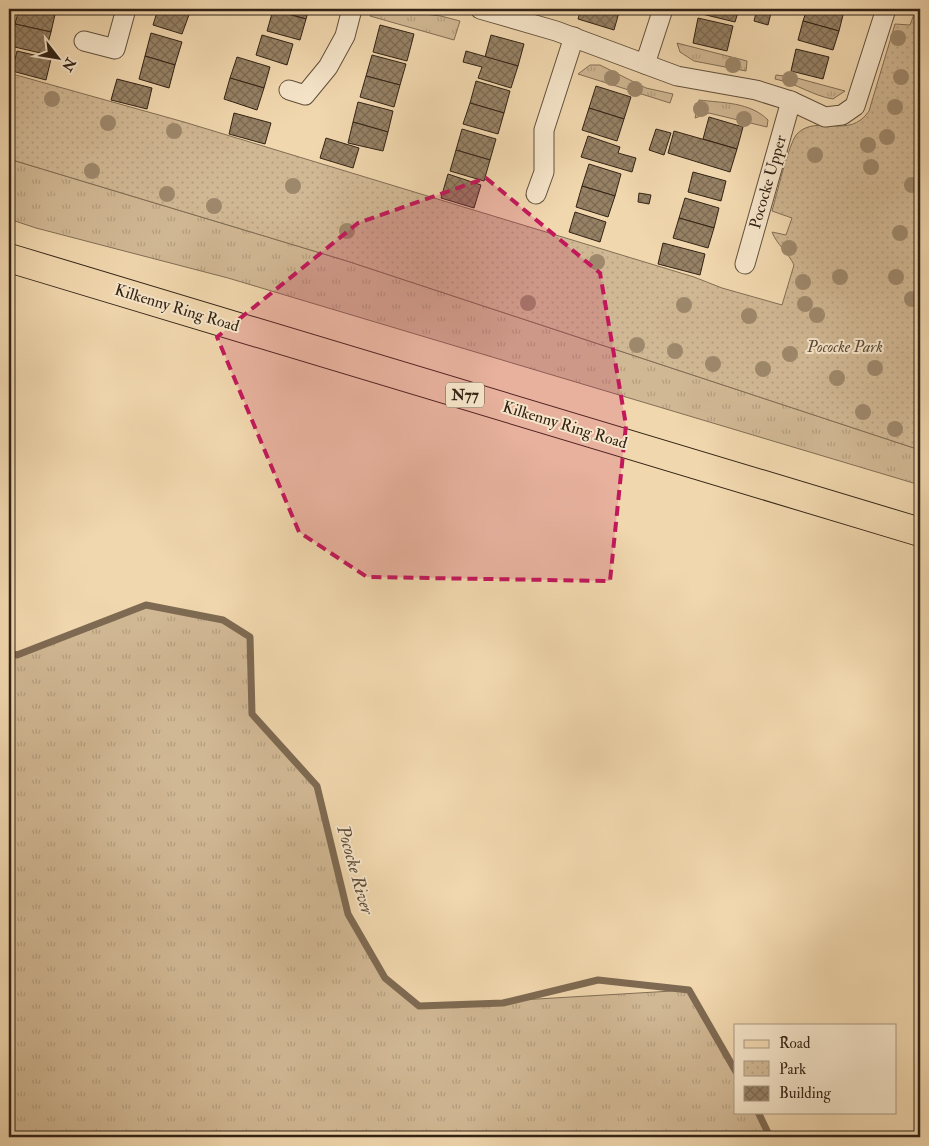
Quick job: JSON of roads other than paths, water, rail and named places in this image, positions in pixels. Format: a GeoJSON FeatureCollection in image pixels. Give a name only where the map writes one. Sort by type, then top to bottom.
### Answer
{"type":"FeatureCollection","features":[{"type":"Feature","properties":{"kind":"main road","name":"Kilkenny Ring Road"},"geometry":{"type":"LineString","coordinates":[[9,258],[920,532]]}},
{"type":"Feature","properties":{"kind":"street"},"geometry":{"type":"LineString","coordinates":[[84,41],[115,49],[126,9]]}},
{"type":"Feature","properties":{"kind":"street"},"geometry":{"type":"LineString","coordinates":[[288,90],[305,96],[328,66],[345,36],[352,9]]}},
{"type":"Feature","properties":{"kind":"street"},"geometry":{"type":"LineString","coordinates":[[480,9],[574,37],[677,76],[756,90],[791,101],[825,117],[842,115],[855,106],[886,9]]}},
{"type":"Feature","properties":{"kind":"street"},"geometry":{"type":"LineString","coordinates":[[645,64],[662,9]]}},
{"type":"Feature","properties":{"kind":"street"},"geometry":{"type":"LineString","coordinates":[[536,194],[544,172],[544,130],[574,37]]}},
{"type":"Feature","properties":{"kind":"street","name":"Pococke Upper"},"geometry":{"type":"LineString","coordinates":[[745,264],[791,101]]}},
{"type":"Feature","properties":{"kind":"waterway","name":"Pococke River"},"geometry":{"type":"LineString","coordinates":[[9,653],[17,655],[146,605],[223,620],[250,637],[252,714],[317,786],[348,914],[385,978],[419,1006],[503,1003],[598,980],[689,990],[734,1068]]}},
{"type":"Feature","properties":{"kind":"waterway","name":"Pococke River"},"geometry":{"type":"LineString","coordinates":[[759,1114],[770,1137]]}},
{"type":"Feature","properties":{"kind":"park label","name":"Pococke Park"},"geometry":{"type":"Point","coordinates":[845,347]}}]}
